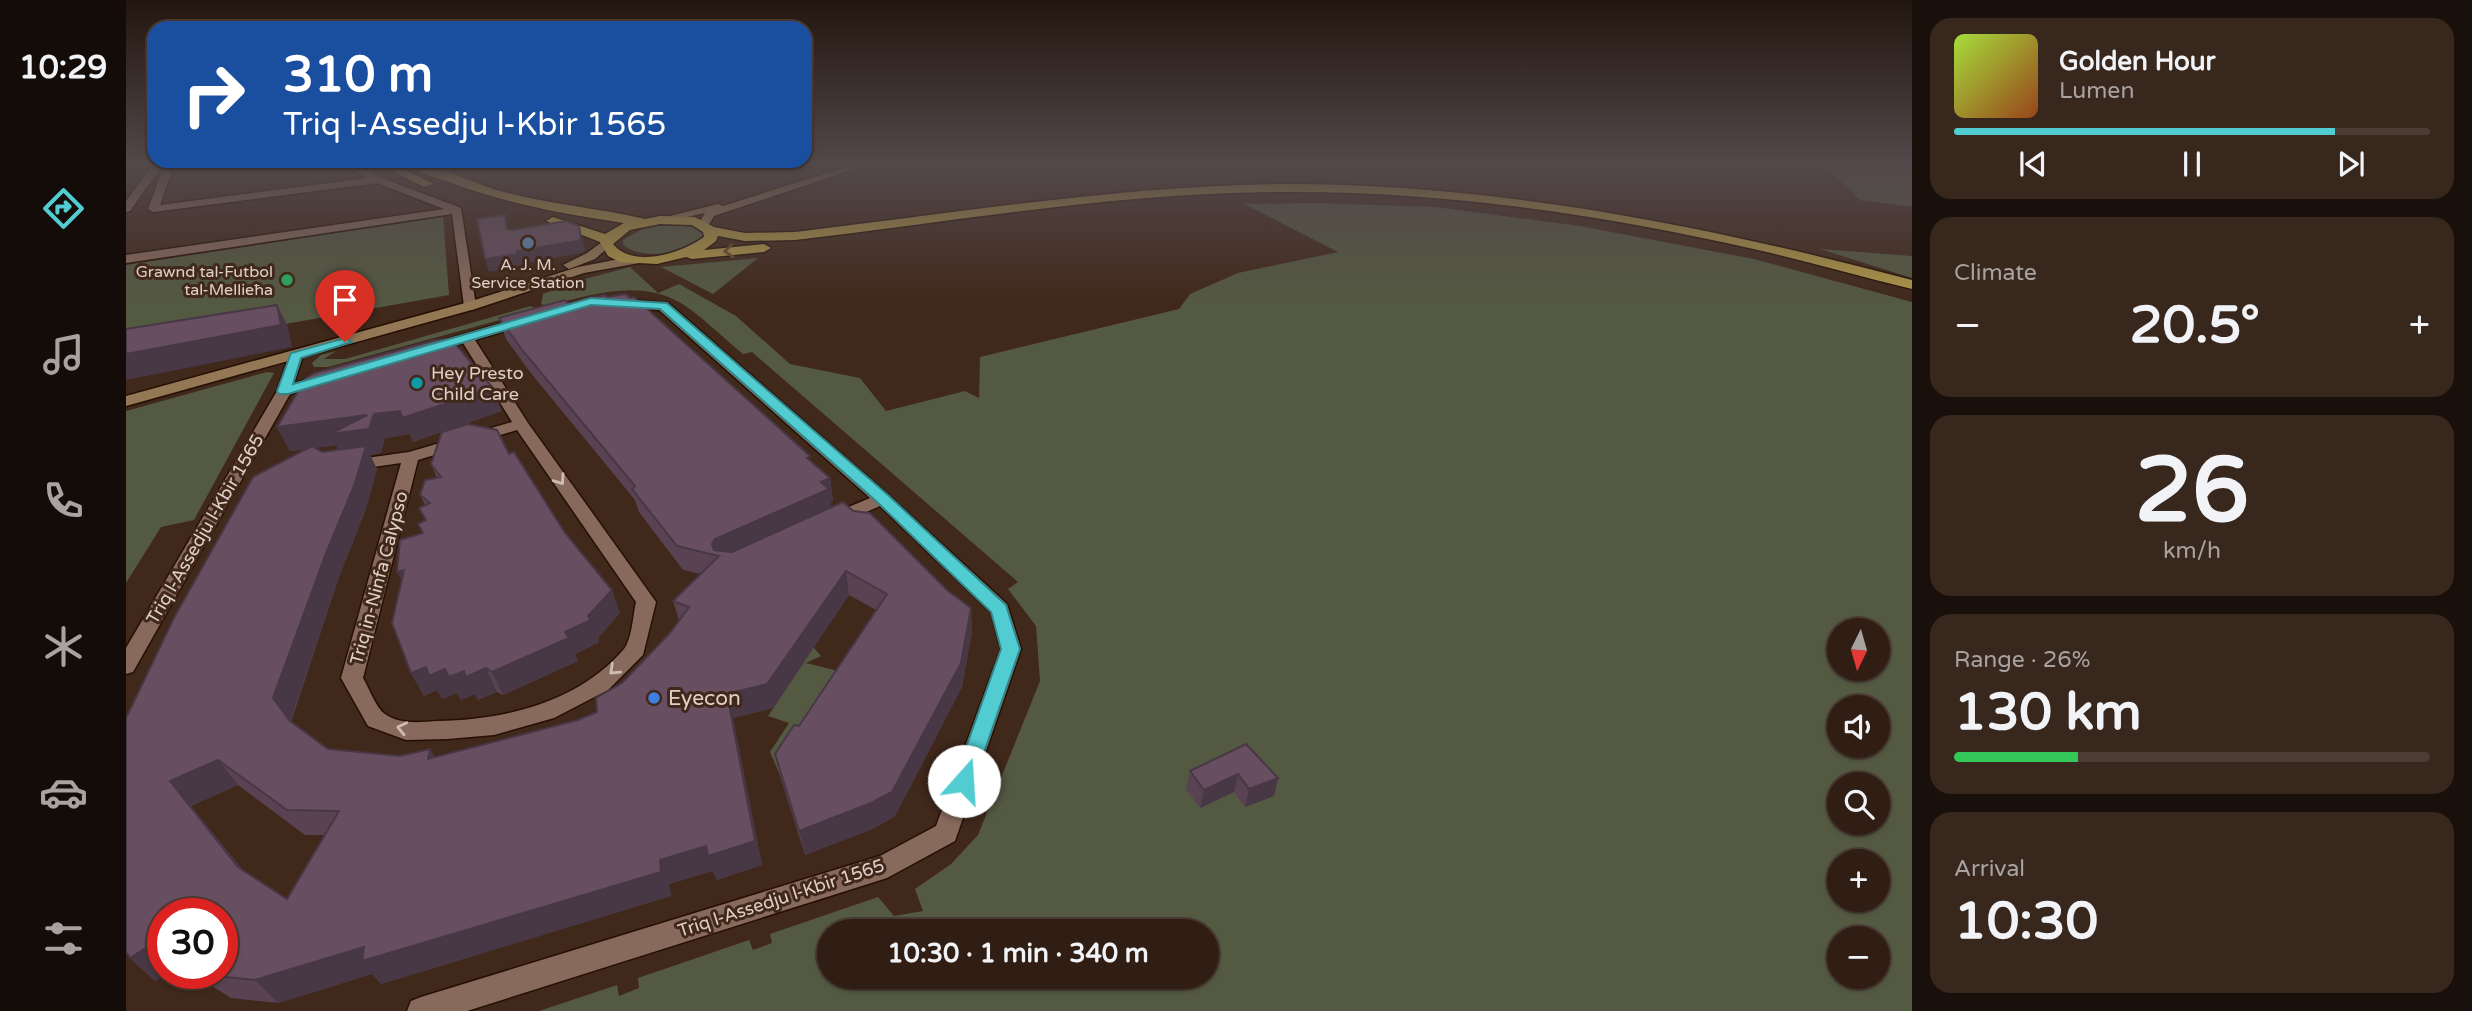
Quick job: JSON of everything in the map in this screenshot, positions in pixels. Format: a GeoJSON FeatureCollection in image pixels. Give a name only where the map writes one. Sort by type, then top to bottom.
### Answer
{"type":"FeatureCollection","features":[{"type":"Feature","properties":{"kind":"highway"},"geometry":{"type":"LineString","coordinates":[[512,210],[576,227],[606,242]]}},
{"type":"Feature","properties":{"kind":"highway"},"geometry":{"type":"LineString","coordinates":[[574,210],[643,222]]}},
{"type":"Feature","properties":{"kind":"highway"},"geometry":{"type":"LineString","coordinates":[[606,242],[616,232],[643,222],[660,220],[677,219],[745,237],[795,236],[1016,210]]}},
{"type":"Feature","properties":{"kind":"highway"},"geometry":{"type":"LineString","coordinates":[[606,242],[608,251],[617,256],[635,260],[672,258],[1101,210]]}},
{"type":"Feature","properties":{"kind":"highway"},"geometry":{"type":"LineString","coordinates":[[1494,210],[1679,238],[1774,259],[1912,296]]}},
{"type":"Feature","properties":{"kind":"highway"},"geometry":{"type":"LineString","coordinates":[[1578,210],[1766,246],[1912,285]]}},
{"type":"Feature","properties":{"kind":"highway"},"geometry":{"type":"LineString","coordinates":[[672,258],[704,245],[711,238],[707,227]]}},
{"type":"Feature","properties":{"kind":"street"},"geometry":{"type":"LineString","coordinates":[[126,259],[456,210]]}},
{"type":"Feature","properties":{"kind":"street"},"geometry":{"type":"LineString","coordinates":[[457,210],[470,306]]}},
{"type":"Feature","properties":{"kind":"street"},"geometry":{"type":"LineString","coordinates":[[660,220],[705,210]]}},
{"type":"Feature","properties":{"kind":"street"},"geometry":{"type":"LineString","coordinates":[[707,227],[710,214],[720,210]]}},
{"type":"Feature","properties":{"kind":"street"},"geometry":{"type":"LineString","coordinates":[[470,306],[498,289],[576,263],[606,242]]}},
{"type":"Feature","properties":{"kind":"street"},"geometry":{"type":"LineString","coordinates":[[126,401],[296,356],[470,306],[582,270],[635,260]]}},
{"type":"Feature","properties":{"kind":"street","name":"Triq l-Assedju l-Kbir 1565"},"geometry":{"type":"LineString","coordinates":[[421,1011],[887,866],[946,833],[1011,649],[1000,609],[882,499],[663,306],[603,302]]}},
{"type":"Feature","properties":{"kind":"street"},"geometry":{"type":"LineString","coordinates":[[415,353],[543,315]]}},
{"type":"Feature","properties":{"kind":"street","name":"Triq in-Ninfa Calypso"},"geometry":{"type":"LineString","coordinates":[[411,457],[352,678],[376,720],[406,731],[494,726],[547,712],[600,684],[636,650],[646,603],[521,424],[467,338]]}},
{"type":"Feature","properties":{"kind":"street","name":"Triq l-Assedju l-Kbir 1565"},"geometry":{"type":"LineString","coordinates":[[126,666],[284,391],[296,356]]}},
{"type":"Feature","properties":{"kind":"street"},"geometry":{"type":"LineString","coordinates":[[284,391],[337,376]]}},
{"type":"Feature","properties":{"kind":"street"},"geometry":{"type":"LineString","coordinates":[[334,467],[411,457],[521,424]]}},
{"type":"Feature","properties":{"kind":"street"},"geometry":{"type":"LineString","coordinates":[[817,527],[882,499]]}},
{"type":"Feature","properties":{"kind":"green space"},"geometry":{"type":"Polygon","coordinates":[[[1256,210],[1460,210],[1580,226],[1754,259],[1912,302],[1912,1011],[539,1011],[617,985],[619,996],[639,988],[638,978],[749,940],[753,950],[772,943],[770,934],[878,897],[894,916],[923,911],[915,889],[951,864],[978,835],[1040,681],[1036,626],[1008,589],[1018,582],[752,352],[743,354],[692,311],[660,294],[612,291],[548,306],[541,304],[543,294],[570,283],[630,267],[658,293],[679,284],[736,316],[790,364],[860,378],[886,411],[965,391],[979,398],[980,357],[1179,309],[1190,294],[1238,273],[1338,252],[1256,210]]]}},
{"type":"Feature","properties":{"kind":"green space","name":"Grawnd tal-Futbol tal-Mellieħa"},"geometry":{"type":"Polygon","coordinates":[[[443,217],[449,295],[126,352],[126,265],[443,217]]]}},
{"type":"Feature","properties":{"kind":"green space"},"geometry":{"type":"Polygon","coordinates":[[[671,223],[694,226],[703,234],[689,247],[665,253],[640,253],[623,244],[623,240],[646,227],[671,223]]]}},
{"type":"Feature","properties":{"kind":"green space"},"geometry":{"type":"Polygon","coordinates":[[[1820,249],[1912,256],[1912,278],[1820,249]]]}},
{"type":"Feature","properties":{"kind":"green space"},"geometry":{"type":"Polygon","coordinates":[[[758,258],[713,294],[661,267],[758,258]]]}},
{"type":"Feature","properties":{"kind":"green space"},"geometry":{"type":"Polygon","coordinates":[[[531,306],[537,310],[328,367],[314,367],[312,363],[321,355],[336,351],[324,359],[345,359],[531,306]]]}},
{"type":"Feature","properties":{"kind":"green space"},"geometry":{"type":"Polygon","coordinates":[[[267,372],[274,373],[194,520],[161,527],[126,583],[126,411],[267,372]]]}},
{"type":"Feature","properties":{"kind":"green space"},"geometry":{"type":"Polygon","coordinates":[[[791,622],[821,656],[806,663],[838,671],[786,789],[770,752],[789,723],[768,716],[804,662],[776,656],[791,622]]]}},
{"type":"Feature","properties":{"kind":"building"},"geometry":{"type":"Polygon","coordinates":[[[505,215],[507,229],[566,221],[579,226],[581,239],[485,259],[477,219],[505,215]]]}},
{"type":"Feature","properties":{"kind":"building"},"geometry":{"type":"Polygon","coordinates":[[[626,294],[630,298],[634,297],[810,456],[807,458],[830,478],[821,482],[829,489],[715,539],[712,544],[714,550],[732,552],[843,502],[853,511],[870,513],[948,591],[971,608],[961,663],[892,792],[799,831],[775,754],[794,725],[799,726],[887,594],[846,571],[767,684],[727,694],[755,841],[708,856],[706,846],[660,860],[661,872],[362,961],[364,947],[255,980],[238,978],[238,898],[147,898],[147,947],[130,958],[126,952],[126,718],[175,616],[253,477],[312,446],[322,452],[366,446],[354,486],[326,553],[273,698],[290,721],[328,749],[400,756],[430,749],[428,759],[578,720],[597,712],[596,698],[622,683],[670,633],[689,607],[673,601],[719,556],[677,546],[632,489],[635,486],[523,351],[499,318],[565,300],[569,304],[605,295],[626,294]],[[218,760],[170,781],[238,867],[287,899],[339,811],[287,810],[218,760]]]}},
{"type":"Feature","properties":{"kind":"building"},"geometry":{"type":"Polygon","coordinates":[[[277,305],[281,325],[126,354],[126,329],[277,305]]]}},
{"type":"Feature","properties":{"kind":"building"},"geometry":{"type":"Polygon","coordinates":[[[451,339],[493,388],[402,418],[400,411],[374,414],[369,429],[330,434],[367,415],[277,427],[306,378],[315,373],[435,340],[451,339]]]}},
{"type":"Feature","properties":{"kind":"building"},"geometry":{"type":"Polygon","coordinates":[[[468,424],[497,430],[509,454],[514,452],[565,533],[612,590],[588,616],[591,620],[565,632],[569,638],[492,672],[486,668],[466,677],[464,671],[449,677],[445,669],[429,676],[426,667],[411,673],[392,623],[404,570],[397,572],[400,540],[423,533],[418,524],[426,520],[419,508],[430,503],[420,495],[425,480],[441,477],[431,464],[442,432],[468,424]]]}},
{"type":"Feature","properties":{"kind":"building"},"geometry":{"type":"Polygon","coordinates":[[[1246,744],[1278,778],[1249,789],[1238,774],[1204,790],[1190,771],[1246,744]]]}},
{"type":"Feature","properties":{"kind":"place","name":"A. J. M. Service Station"},"geometry":{"type":"Point","coordinates":[528,243]}},
{"type":"Feature","properties":{"kind":"place","name":"Grawnd tal-Futbol tal-Mellieħa"},"geometry":{"type":"Point","coordinates":[287,280]}},
{"type":"Feature","properties":{"kind":"place","name":"Hey Presto Child Care"},"geometry":{"type":"Point","coordinates":[417,383]}},
{"type":"Feature","properties":{"kind":"place","name":"Eyecon"},"geometry":{"type":"Point","coordinates":[654,698]}},
{"type":"Feature","properties":{"kind":"route"},"geometry":{"type":"LineString","coordinates":[[345,342],[296,356],[284,391],[591,302],[663,306],[882,499],[1000,609],[1011,649],[964,781]]}}]}
